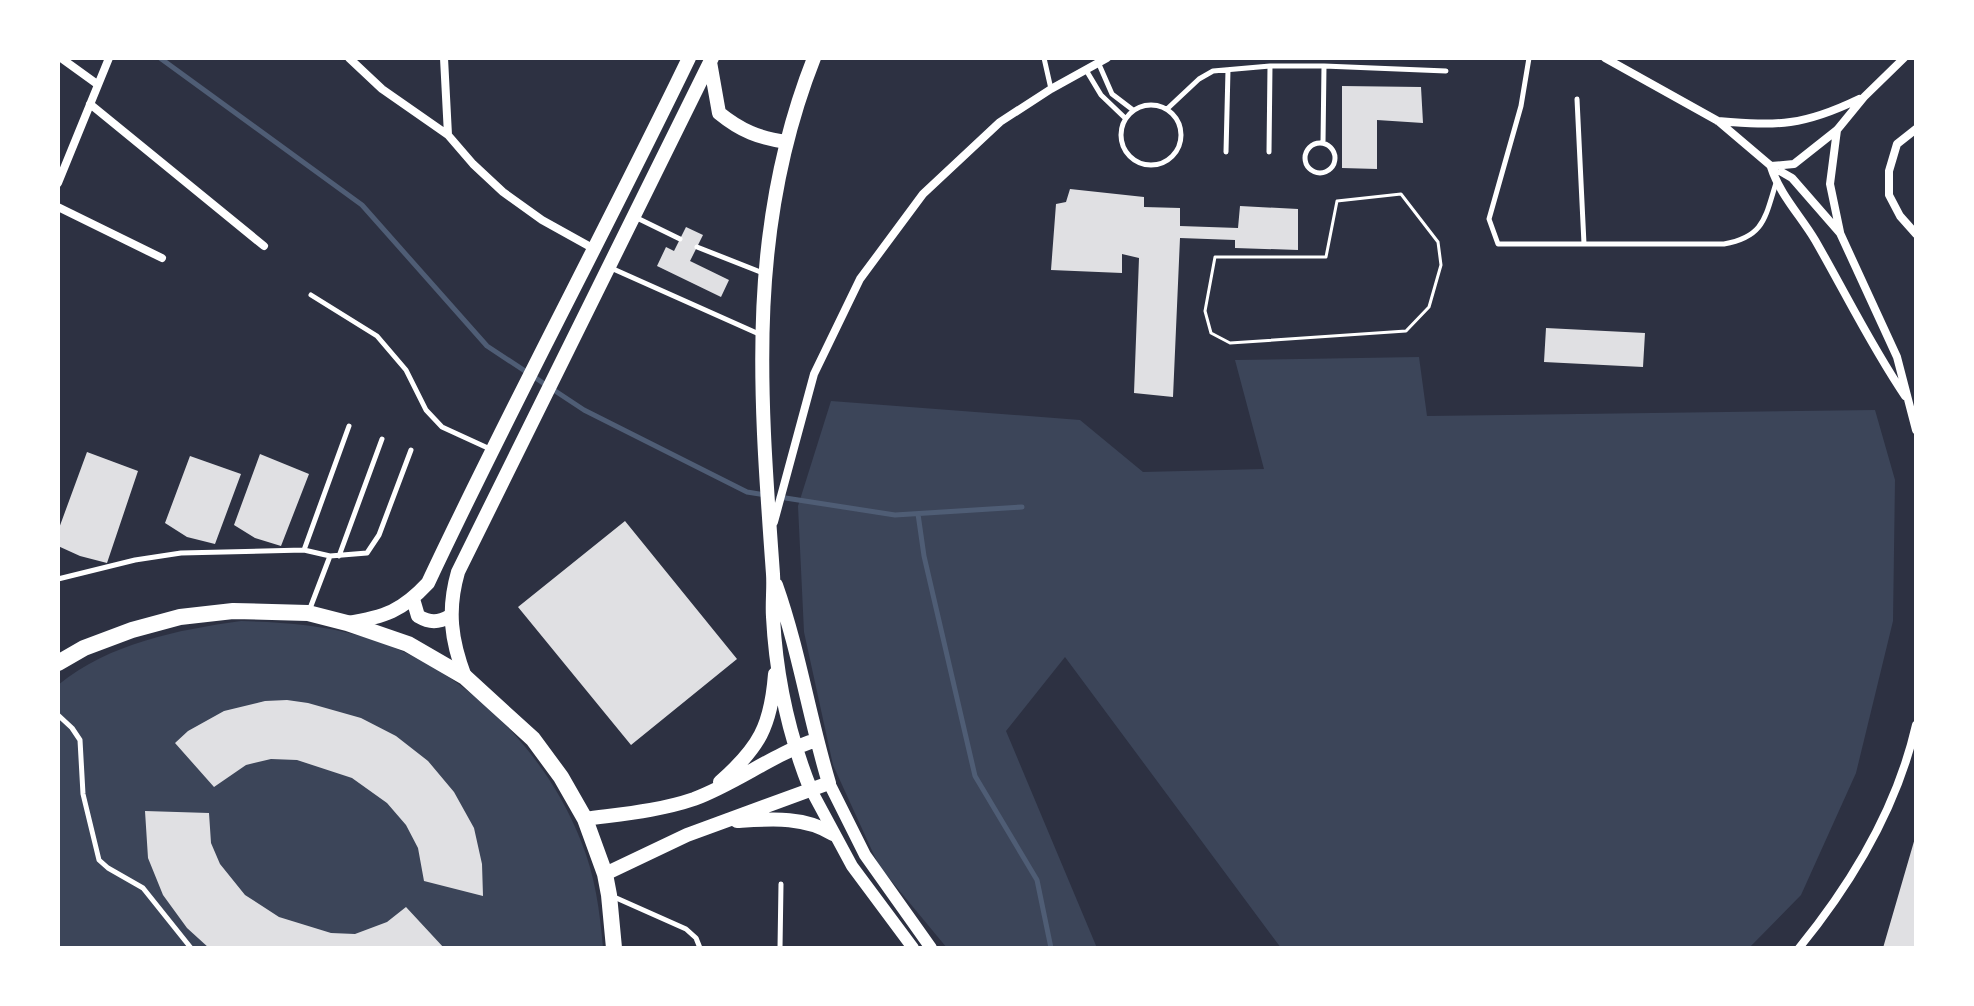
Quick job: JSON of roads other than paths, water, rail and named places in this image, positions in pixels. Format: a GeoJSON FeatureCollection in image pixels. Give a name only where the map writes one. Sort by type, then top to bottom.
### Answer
{"type":"FeatureCollection","features":[{"type":"Feature","properties":{"kind":"main road"},"geometry":{"type":"LineString","coordinates":[[347,623],[396,611],[428,583],[491,449],[596,250],[689,58]]}},
{"type":"Feature","properties":{"kind":"main road"},"geometry":{"type":"LineString","coordinates":[[810,788],[794,748],[777,653],[761,335],[764,273],[776,185],[814,58]]}},
{"type":"Feature","properties":{"kind":"main road"},"geometry":{"type":"LineString","coordinates":[[711,60],[719,113],[739,129],[759,138],[787,142]]}},
{"type":"Feature","properties":{"kind":"main road"},"geometry":{"type":"LineString","coordinates":[[465,677],[457,657],[450,616],[458,572],[711,60]]}},
{"type":"Feature","properties":{"kind":"main road"},"geometry":{"type":"LineString","coordinates":[[605,874],[687,835],[829,783],[789,620],[773,575]]}},
{"type":"Feature","properties":{"kind":"main road"},"geometry":{"type":"LineString","coordinates":[[413,599],[418,616],[428,622],[441,621],[450,616]]}},
{"type":"Feature","properties":{"kind":"main road"},"geometry":{"type":"LineString","coordinates":[[58,663],[84,648],[132,630],[180,617],[233,611],[308,613],[408,644],[465,677],[533,739],[561,777],[585,819],[605,874],[614,948]]}},
{"type":"Feature","properties":{"kind":"main road"},"geometry":{"type":"LineString","coordinates":[[708,793],[744,761],[759,740],[772,707],[777,653]]}},
{"type":"Feature","properties":{"kind":"main road"},"geometry":{"type":"LineString","coordinates":[[585,819],[647,810],[708,793],[794,748],[816,740]]}},
{"type":"Feature","properties":{"kind":"main road"},"geometry":{"type":"LineString","coordinates":[[721,822],[781,819],[820,826],[833,834]]}},
{"type":"Feature","properties":{"kind":"street"},"geometry":{"type":"LineString","coordinates":[[61,58],[97,84]]}},
{"type":"Feature","properties":{"kind":"street"},"geometry":{"type":"LineString","coordinates":[[58,183],[109,58]]}},
{"type":"Feature","properties":{"kind":"street"},"geometry":{"type":"LineString","coordinates":[[349,58],[382,89],[448,135],[503,192],[542,220],[596,250]]}},
{"type":"Feature","properties":{"kind":"street"},"geometry":{"type":"LineString","coordinates":[[444,58],[448,135]]}},
{"type":"Feature","properties":{"kind":"street"},"geometry":{"type":"LineString","coordinates":[[769,541],[814,374],[860,279],[923,194],[1000,122],[1107,58]]}},
{"type":"Feature","properties":{"kind":"street"},"geometry":{"type":"LineString","coordinates":[[1605,58],[1718,121],[1771,166],[1792,178],[1840,233]]}},
{"type":"Feature","properties":{"kind":"street"},"geometry":{"type":"LineString","coordinates":[[1771,166],[1794,164],[1837,130],[1864,97],[1904,58]]}},
{"type":"Feature","properties":{"kind":"street"},"geometry":{"type":"LineString","coordinates":[[1718,121],[1789,124],[1827,114],[1864,97]]}},
{"type":"Feature","properties":{"kind":"street"},"geometry":{"type":"LineString","coordinates":[[90,104],[264,246]]}},
{"type":"Feature","properties":{"kind":"street"},"geometry":{"type":"LineString","coordinates":[[1916,129],[1897,144],[1889,171],[1889,195],[1900,216],[1916,234]]}},
{"type":"Feature","properties":{"kind":"street"},"geometry":{"type":"LineString","coordinates":[[1837,130],[1830,184],[1840,233],[1891,343],[1916,430]]}},
{"type":"Feature","properties":{"kind":"street"},"geometry":{"type":"LineString","coordinates":[[1771,166],[1776,183],[1814,238],[1880,359],[1910,403]]}},
{"type":"Feature","properties":{"kind":"street"},"geometry":{"type":"LineString","coordinates":[[58,207],[162,258]]}},
{"type":"Feature","properties":{"kind":"street"},"geometry":{"type":"LineString","coordinates":[[1799,948],[1833,906],[1876,835],[1911,749],[1916,725]]}},
{"type":"Feature","properties":{"kind":"street"},"geometry":{"type":"LineString","coordinates":[[829,783],[865,855],[931,948]]}},
{"type":"Feature","properties":{"kind":"street"},"geometry":{"type":"LineString","coordinates":[[810,788],[852,866],[913,948]]}},
{"type":"Feature","properties":{"kind":"lane"},"geometry":{"type":"LineString","coordinates":[[1044,58],[1051,89]]}},
{"type":"Feature","properties":{"kind":"lane"},"geometry":{"type":"LineString","coordinates":[[1529,58],[1521,106],[1489,219],[1498,244],[1724,244],[1743,241],[1755,233],[1763,221],[1776,183]]}},
{"type":"Feature","properties":{"kind":"lane"},"geometry":{"type":"LineString","coordinates":[[1098,62],[1112,94],[1133,110]]}},
{"type":"Feature","properties":{"kind":"lane"},"geometry":{"type":"LineString","coordinates":[[1269,152],[1270,66]]}},
{"type":"Feature","properties":{"kind":"lane"},"geometry":{"type":"LineString","coordinates":[[1167,109],[1207,73],[1228,70],[1324,66],[1446,71]]}},
{"type":"Feature","properties":{"kind":"lane"},"geometry":{"type":"LineString","coordinates":[[1323,143],[1324,66]]}},
{"type":"Feature","properties":{"kind":"lane"},"geometry":{"type":"LineString","coordinates":[[1086,69],[1101,95],[1125,118]]}},
{"type":"Feature","properties":{"kind":"lane"},"geometry":{"type":"LineString","coordinates":[[1226,152],[1228,70]]}},
{"type":"Feature","properties":{"kind":"lane"},"geometry":{"type":"LineString","coordinates":[[1577,99],[1584,244]]}},
{"type":"Feature","properties":{"kind":"lane"},"geometry":{"type":"LineString","coordinates":[[1157,105],[1167,109],[1177,119],[1181,129],[1179,147],[1173,156],[1156,165],[1135,160],[1122,143],[1125,118],[1133,110],[1157,105]]}},
{"type":"Feature","properties":{"kind":"lane"},"geometry":{"type":"LineString","coordinates":[[1323,143],[1334,151],[1335,164],[1321,174],[1307,168],[1305,153],[1312,145],[1323,143]]}},
{"type":"Feature","properties":{"kind":"lane"},"geometry":{"type":"LineString","coordinates":[[634,217],[680,239]]}},
{"type":"Feature","properties":{"kind":"lane"},"geometry":{"type":"LineString","coordinates":[[697,247],[764,273]]}},
{"type":"Feature","properties":{"kind":"lane"},"geometry":{"type":"LineString","coordinates":[[610,268],[761,335]]}},
{"type":"Feature","properties":{"kind":"lane"},"geometry":{"type":"LineString","coordinates":[[311,295],[377,336],[406,370],[426,410],[442,427],[491,449]]}},
{"type":"Feature","properties":{"kind":"lane"},"geometry":{"type":"LineString","coordinates":[[304,550],[349,426]]}},
{"type":"Feature","properties":{"kind":"lane"},"geometry":{"type":"LineString","coordinates":[[339,556],[382,439]]}},
{"type":"Feature","properties":{"kind":"lane"},"geometry":{"type":"LineString","coordinates":[[58,579],[135,560],[181,553],[304,550],[330,556],[367,553],[379,535],[411,450]]}},
{"type":"Feature","properties":{"kind":"lane"},"geometry":{"type":"LineString","coordinates":[[308,613],[330,556]]}},
{"type":"Feature","properties":{"kind":"lane"},"geometry":{"type":"LineString","coordinates":[[58,715],[80,740],[83,794],[99,860],[143,888],[191,948]]}},
{"type":"Feature","properties":{"kind":"lane"},"geometry":{"type":"LineString","coordinates":[[780,948],[781,884]]}},
{"type":"Feature","properties":{"kind":"lane"},"geometry":{"type":"LineString","coordinates":[[609,895],[686,929],[696,938],[700,948]]}},
{"type":"Feature","properties":{"kind":"waterway"},"geometry":{"type":"LineString","coordinates":[[160,58],[362,205],[487,346],[584,410],[747,492],[765,495]]}},
{"type":"Feature","properties":{"kind":"waterway"},"geometry":{"type":"LineString","coordinates":[[779,497],[895,515],[1022,507]]}},
{"type":"Feature","properties":{"kind":"waterway"},"geometry":{"type":"LineString","coordinates":[[918,514],[924,556],[975,776],[1037,880],[1051,948]]}}]}
